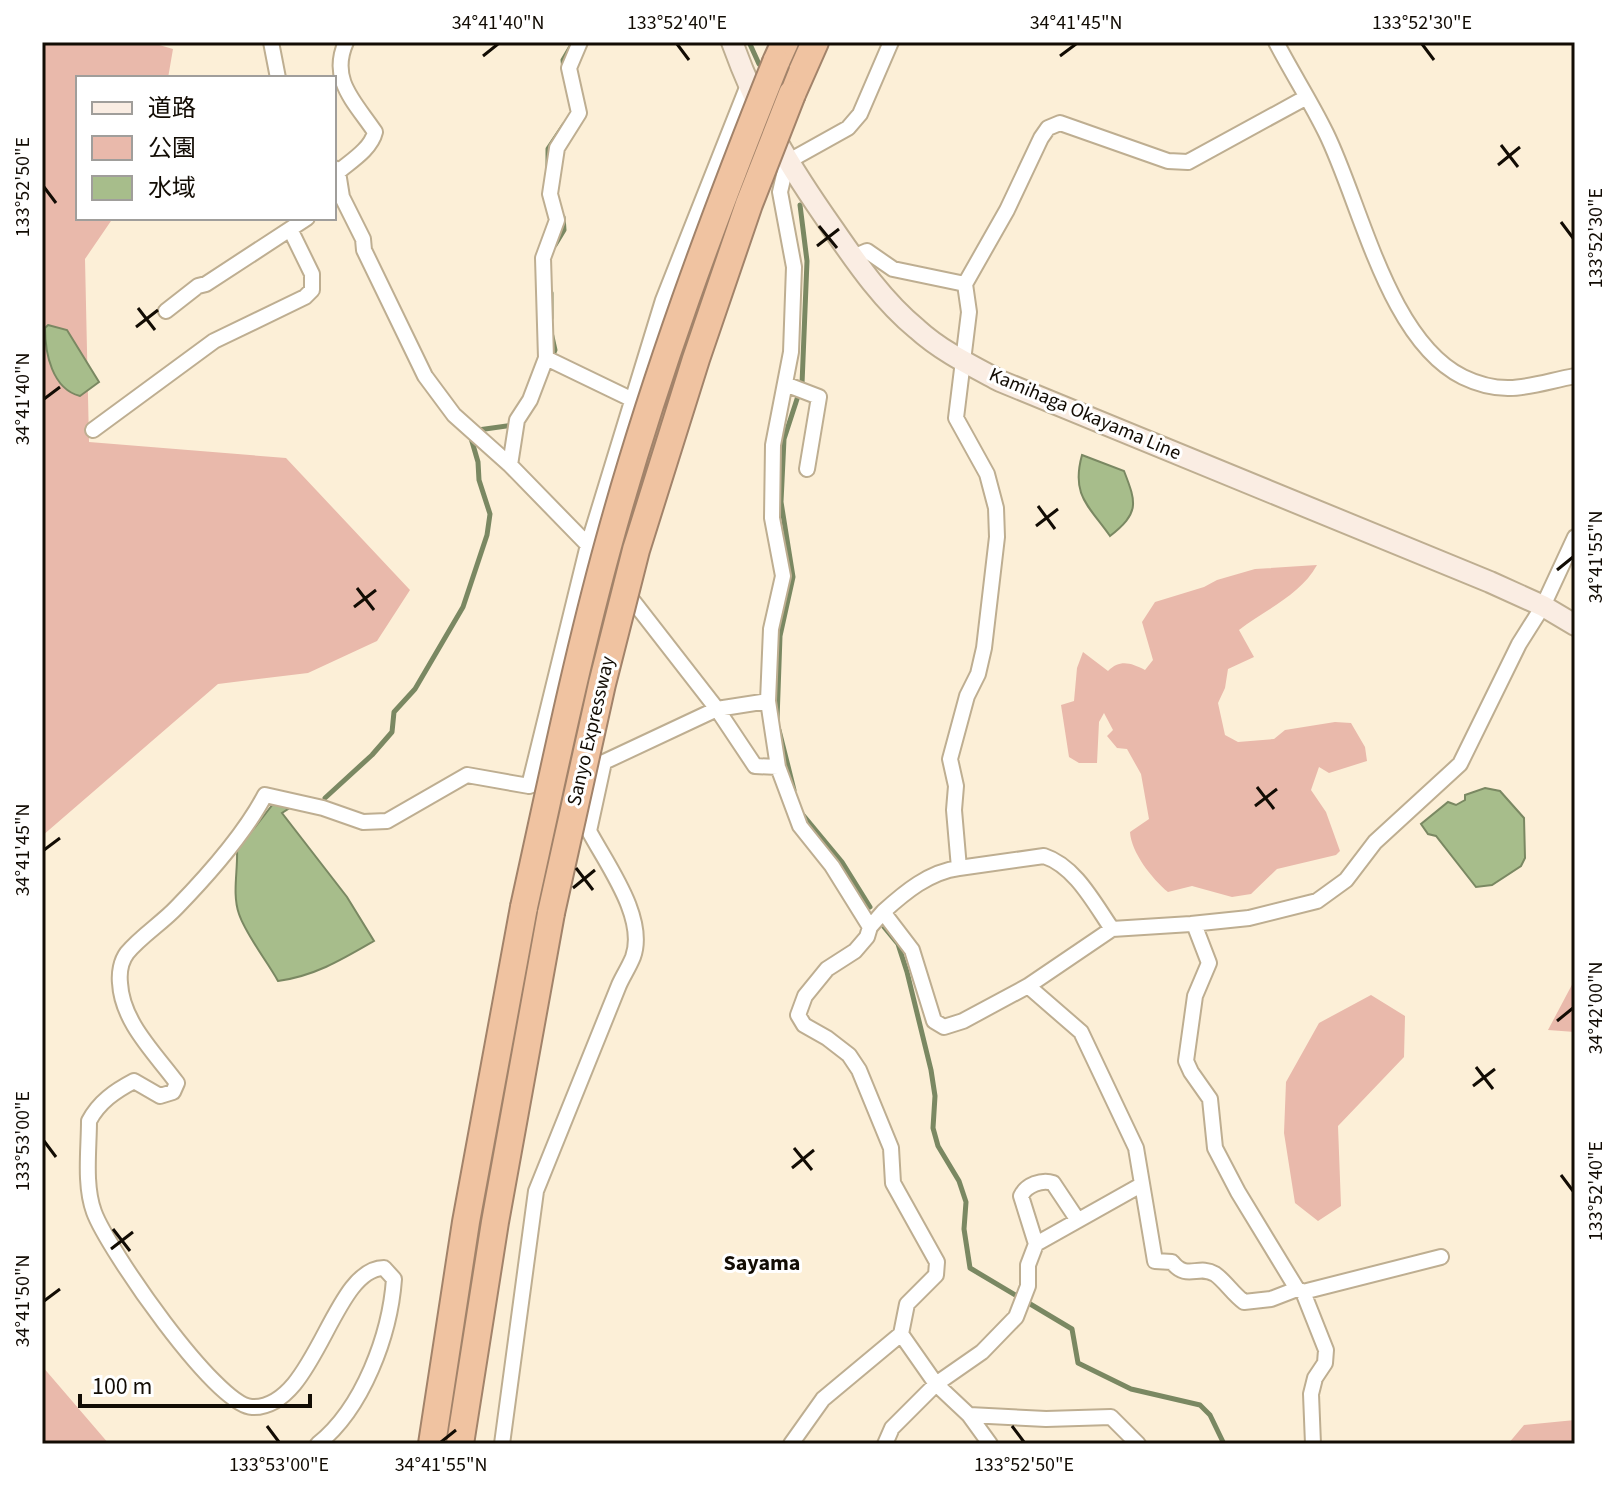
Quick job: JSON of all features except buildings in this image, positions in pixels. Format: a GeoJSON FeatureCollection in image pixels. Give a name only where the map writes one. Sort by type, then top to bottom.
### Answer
{"type":"FeatureCollection","features":[{"type":"Feature","properties":{"kind":"highway","name":"Sanyo Expressway"},"geometry":{"type":"LineString","coordinates":[[460,1444],[498,1206],[551,913],[602,684],[636,550],[696,359],[739,232],[815,42]]}},
{"type":"Feature","properties":{"kind":"highway","name":"Sanyo Expressway"},"geometry":{"type":"LineString","coordinates":[[432,1444],[466,1222],[524,907],[609,540],[723,193],[781,52]]}},
{"type":"Feature","properties":{"kind":"main road","name":"Kamihaga Okayama Line"},"geometry":{"type":"LineString","coordinates":[[732,42],[748,85],[787,162],[853,257],[883,295],[917,330],[962,361],[1000,381],[1390,540],[1543,606],[1575,625]]}},
{"type":"Feature","properties":{"kind":"street"},"geometry":{"type":"LineString","coordinates":[[271,42],[278,76]]}},
{"type":"Feature","properties":{"kind":"street"},"geometry":{"type":"LineString","coordinates":[[346,42],[339,60],[342,81],[375,132],[375,137],[367,147],[336,170],[336,199],[363,239],[364,250],[425,376],[454,415],[510,465],[588,545],[717,709],[755,766],[778,767]]}},
{"type":"Feature","properties":{"kind":"street"},"geometry":{"type":"LineString","coordinates":[[510,465],[516,424],[549,359],[543,258],[557,220],[552,181],[558,144],[579,113],[569,68],[580,42]]}},
{"type":"Feature","properties":{"kind":"street"},"geometry":{"type":"LineString","coordinates":[[870,927],[832,866],[800,826],[778,767],[768,701],[771,629],[783,576],[772,518],[773,445],[791,352],[794,267],[780,192],[787,162],[848,128],[860,114],[891,42]]}},
{"type":"Feature","properties":{"kind":"street"},"geometry":{"type":"LineString","coordinates":[[1276,42],[1326,132],[1399,310],[1419,341],[1464,378],[1501,388],[1526,389],[1575,376]]}},
{"type":"Feature","properties":{"kind":"street"},"geometry":{"type":"LineString","coordinates":[[529,786],[588,545],[663,300],[748,85]]}},
{"type":"Feature","properties":{"kind":"street"},"geometry":{"type":"LineString","coordinates":[[959,868],[954,810],[956,786],[950,759],[967,696],[981,661],[997,537],[996,508],[987,474],[956,418],[969,312],[965,284],[1048,128],[1060,123],[1168,161],[1188,162],[1305,98]]}},
{"type":"Feature","properties":{"kind":"street"},"geometry":{"type":"LineString","coordinates":[[166,311],[198,286],[206,284],[304,220]]}},
{"type":"Feature","properties":{"kind":"street"},"geometry":{"type":"LineString","coordinates":[[93,430],[214,341],[305,297],[312,290],[312,274],[290,229]]}},
{"type":"Feature","properties":{"kind":"street"},"geometry":{"type":"LineString","coordinates":[[853,257],[867,251],[893,269],[965,284]]}},
{"type":"Feature","properties":{"kind":"street"},"geometry":{"type":"LineString","coordinates":[[549,359],[633,400]]}},
{"type":"Feature","properties":{"kind":"street"},"geometry":{"type":"LineString","coordinates":[[785,384],[819,397],[807,469]]}},
{"type":"Feature","properties":{"kind":"street"},"geometry":{"type":"LineString","coordinates":[[883,912],[912,950],[934,1021],[944,1027],[963,1021],[1028,986],[1112,929],[1249,918],[1317,901],[1352,874],[1375,842],[1460,764],[1519,644],[1543,606],[1575,537]]}},
{"type":"Feature","properties":{"kind":"street"},"geometry":{"type":"LineString","coordinates":[[318,1444],[329,1435],[368,1379],[378,1357],[394,1279],[384,1268],[374,1268],[360,1280],[335,1315],[296,1384],[267,1405],[250,1407],[220,1390],[145,1297],[109,1244],[93,1210],[89,1121],[96,1109],[119,1089],[134,1081],[160,1096],[173,1092],[177,1083],[130,1021],[122,998],[121,968],[126,955],[177,908],[213,867],[265,795],[323,808],[363,822],[387,821],[467,775],[529,786],[604,762],[717,709],[768,701]]}},
{"type":"Feature","properties":{"kind":"street"},"geometry":{"type":"LineString","coordinates":[[502,1444],[536,1191],[619,985],[634,956],[636,936],[628,902],[589,831],[604,762]]}},
{"type":"Feature","properties":{"kind":"street"},"geometry":{"type":"LineString","coordinates":[[791,1444],[823,1399],[901,1334],[907,1304],[936,1275],[937,1262],[893,1183],[891,1148],[859,1070],[849,1055],[804,1025],[798,1015],[805,996],[827,969],[855,951],[883,912],[903,894],[941,870],[1044,856],[1057,860],[1078,881],[1112,929]]}},
{"type":"Feature","properties":{"kind":"street"},"geometry":{"type":"LineString","coordinates":[[1194,924],[1209,963],[1195,996],[1186,1061],[1210,1099],[1215,1148],[1238,1192],[1300,1291],[1326,1350],[1325,1363],[1315,1378],[1311,1394],[1313,1444]]}},
{"type":"Feature","properties":{"kind":"street"},"geometry":{"type":"LineString","coordinates":[[1028,986],[1081,1032],[1136,1148],[1155,1261],[1172,1262],[1178,1269],[1189,1273],[1202,1270],[1216,1275],[1232,1294],[1244,1302],[1271,1299],[1441,1257]]}},
{"type":"Feature","properties":{"kind":"street"},"geometry":{"type":"LineString","coordinates":[[1036,1244],[1021,1196],[1023,1191],[1040,1182],[1053,1183],[1077,1219]]}},
{"type":"Feature","properties":{"kind":"street"},"geometry":{"type":"LineString","coordinates":[[885,1444],[892,1428],[936,1384],[982,1352],[1016,1317],[1028,1286],[1028,1265],[1036,1244],[1141,1185]]}},
{"type":"Feature","properties":{"kind":"street"},"geometry":{"type":"LineString","coordinates":[[901,1334],[936,1384],[969,1415],[990,1444]]}},
{"type":"Feature","properties":{"kind":"street"},"geometry":{"type":"LineString","coordinates":[[969,1415],[1046,1419],[1111,1417],[1138,1444]]}},
{"type":"Feature","properties":{"kind":"green space"},"geometry":{"type":"Polygon","coordinates":[[[42,42],[149,42],[173,49],[168,76],[76,76],[76,220],[112,220],[85,259],[89,442],[286,458],[410,590],[377,641],[308,673],[218,684],[42,836],[42,42]]]}},
{"type":"Feature","properties":{"kind":"green space"},"geometry":{"type":"Polygon","coordinates":[[[1317,565],[1291,594],[1239,630],[1254,657],[1228,669],[1225,688],[1218,703],[1225,735],[1238,742],[1274,739],[1285,730],[1335,722],[1351,723],[1365,747],[1367,761],[1329,773],[1319,767],[1311,790],[1326,812],[1340,851],[1336,855],[1277,869],[1251,894],[1232,897],[1192,886],[1168,892],[1149,873],[1131,840],[1130,832],[1149,819],[1141,774],[1127,749],[1117,748],[1107,736],[1113,730],[1104,713],[1099,722],[1097,763],[1079,763],[1069,757],[1061,705],[1074,701],[1077,668],[1083,652],[1108,671],[1126,663],[1145,670],[1153,660],[1142,622],[1155,602],[1255,569],[1317,565]]]}},
{"type":"Feature","properties":{"kind":"green space"},"geometry":{"type":"Polygon","coordinates":[[[1575,979],[1575,1032],[1548,1030],[1575,979]]]}},
{"type":"Feature","properties":{"kind":"green space"},"geometry":{"type":"Polygon","coordinates":[[[1371,995],[1405,1016],[1404,1057],[1338,1126],[1341,1206],[1318,1221],[1295,1203],[1284,1133],[1286,1082],[1319,1023],[1371,995]]]}},
{"type":"Feature","properties":{"kind":"green space"},"geometry":{"type":"Polygon","coordinates":[[[42,1366],[109,1444],[42,1444],[42,1366]]]}},
{"type":"Feature","properties":{"kind":"green space"},"geometry":{"type":"Polygon","coordinates":[[[1575,1420],[1575,1444],[1508,1444],[1524,1425],[1575,1420]]]}},
{"type":"Feature","properties":{"kind":"water"},"geometry":{"type":"Polygon","coordinates":[[[48,325],[67,330],[99,382],[80,396],[63,386],[52,369],[45,338],[48,325]]]}},
{"type":"Feature","properties":{"kind":"water"},"geometry":{"type":"Polygon","coordinates":[[[1082,455],[1124,471],[1128,482],[1133,500],[1131,514],[1110,536],[1080,490],[1082,455]]]}},
{"type":"Feature","properties":{"kind":"water"},"geometry":{"type":"Polygon","coordinates":[[[1485,788],[1500,791],[1524,818],[1525,858],[1521,866],[1492,885],[1476,887],[1436,836],[1428,834],[1421,824],[1448,802],[1456,805],[1465,800],[1465,795],[1485,788]]]}},
{"type":"Feature","properties":{"kind":"water"},"geometry":{"type":"Polygon","coordinates":[[[273,804],[283,804],[288,809],[282,813],[347,897],[374,941],[316,971],[278,981],[242,922],[236,890],[237,850],[273,804]]]}},
{"type":"Feature","properties":{"kind":"waterway"},"geometry":{"type":"LineString","coordinates":[[749,42],[759,64]]}},
{"type":"Feature","properties":{"kind":"waterway"},"geometry":{"type":"LineString","coordinates":[[564,70],[563,60],[573,43]]}},
{"type":"Feature","properties":{"kind":"waterway"},"geometry":{"type":"LineString","coordinates":[[548,170],[548,149],[564,125]]}},
{"type":"Feature","properties":{"kind":"waterway"},"geometry":{"type":"LineString","coordinates":[[800,205],[807,261],[802,384]]}},
{"type":"Feature","properties":{"kind":"waterway"},"geometry":{"type":"LineString","coordinates":[[555,245],[564,230],[563,217]]}},
{"type":"Feature","properties":{"kind":"waterway"},"geometry":{"type":"LineString","coordinates":[[551,293],[551,318]]}},
{"type":"Feature","properties":{"kind":"waterway"},"geometry":{"type":"LineString","coordinates":[[551,332],[555,350],[552,357]]}},
{"type":"Feature","properties":{"kind":"waterway"},"geometry":{"type":"LineString","coordinates":[[777,720],[780,636],[793,577],[781,502],[784,439],[798,396]]}},
{"type":"Feature","properties":{"kind":"waterway"},"geometry":{"type":"LineString","coordinates":[[325,798],[392,732],[394,712],[415,689],[463,607],[487,535],[490,514],[479,480],[471,438],[478,430],[513,425]]}},
{"type":"Feature","properties":{"kind":"waterway"},"geometry":{"type":"LineString","coordinates":[[779,730],[794,790]]}},
{"type":"Feature","properties":{"kind":"waterway"},"geometry":{"type":"LineString","coordinates":[[803,815],[842,862],[870,907]]}},
{"type":"Feature","properties":{"kind":"waterway"},"geometry":{"type":"LineString","coordinates":[[884,927],[898,944],[907,972],[931,1070],[935,1096],[933,1128],[938,1146],[959,1181],[966,1202],[964,1229],[970,1268],[1072,1329],[1078,1363],[1131,1389],[1200,1405],[1210,1415],[1224,1444]]}},
{"type":"Feature","properties":{"kind":"district","name":"Sayama"},"geometry":{"type":"Point","coordinates":[762,1263]}}]}
